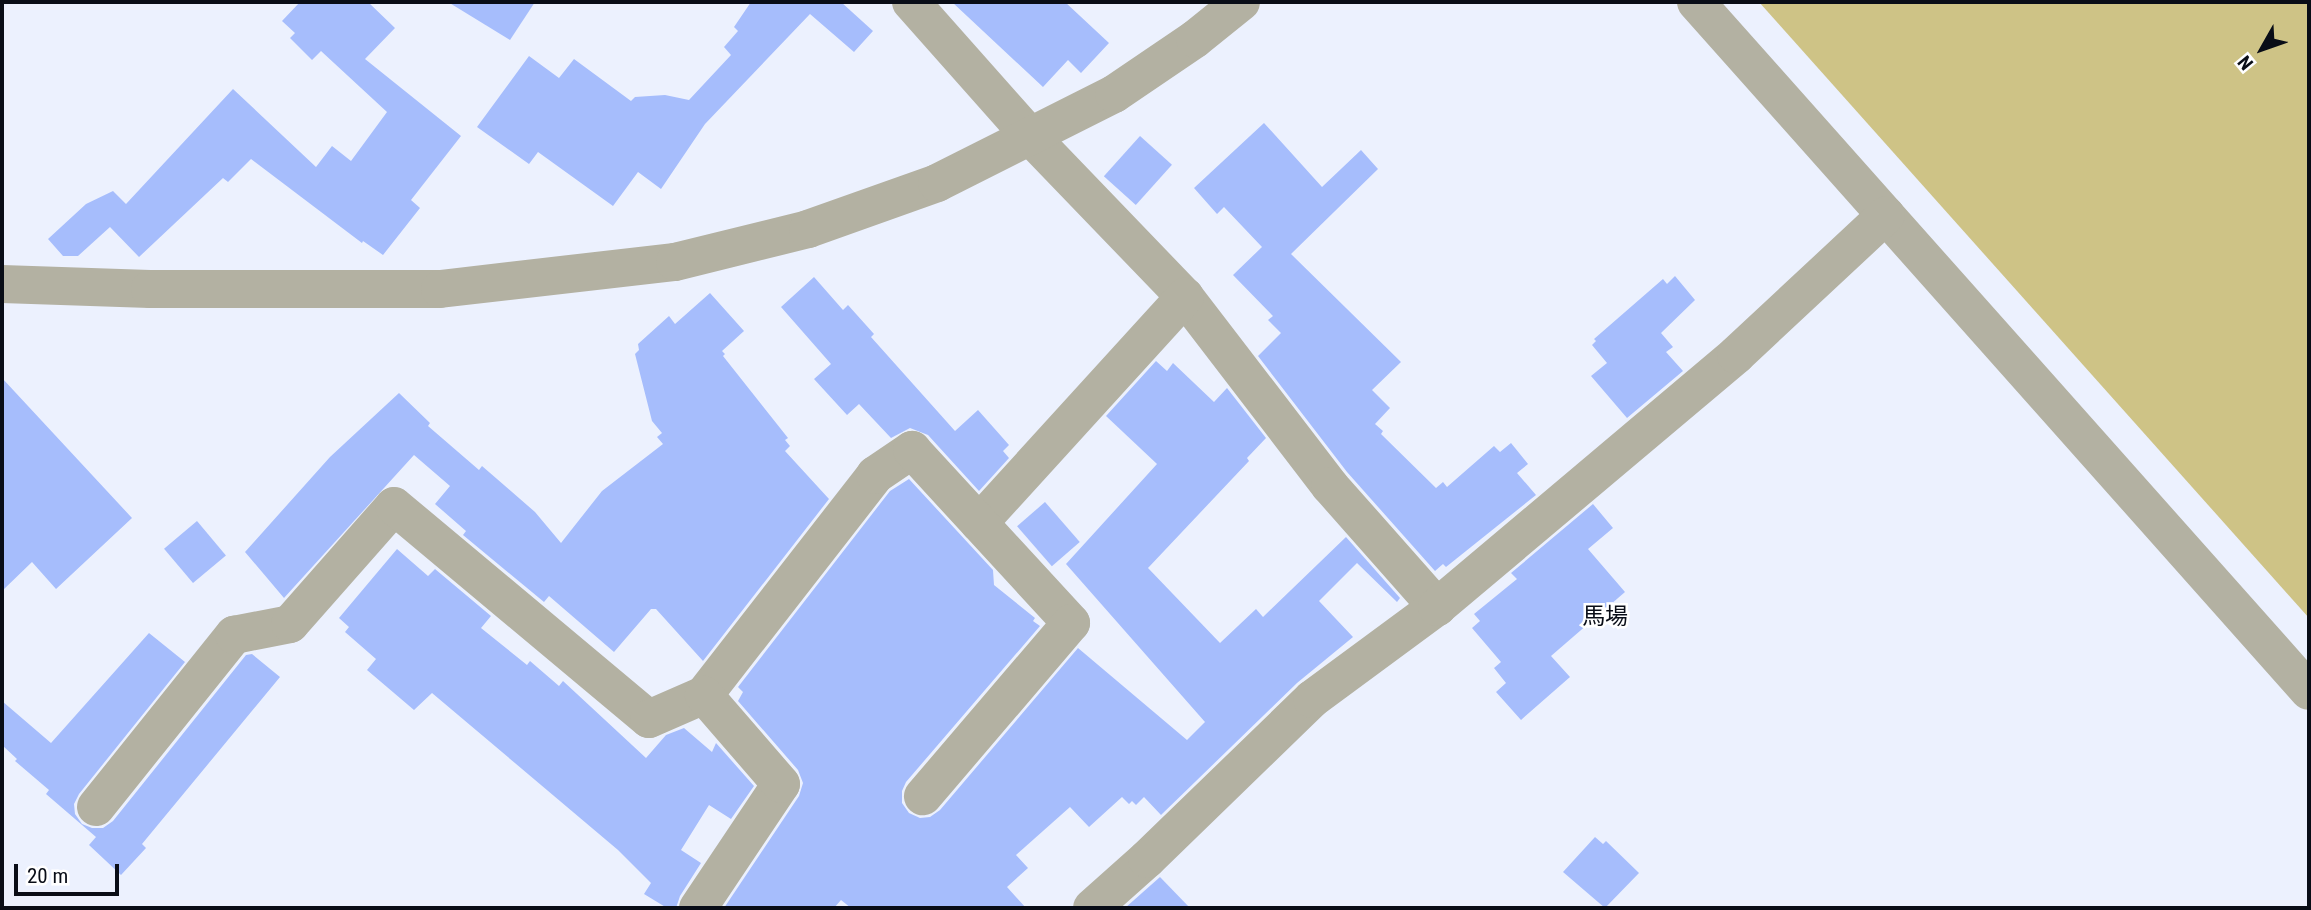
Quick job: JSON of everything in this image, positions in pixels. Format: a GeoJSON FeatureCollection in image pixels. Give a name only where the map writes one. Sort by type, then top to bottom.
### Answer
{"type":"FeatureCollection","features":[{"type":"Feature","properties":{"kind":"street"},"geometry":{"type":"LineString","coordinates":[[911,2],[1030,136],[1185,298],[1330,486],[1437,607]]}},
{"type":"Feature","properties":{"kind":"street"},"geometry":{"type":"LineString","coordinates":[[2,284],[150,289],[440,289],[675,262],[808,229],[937,183],[1114,94],[1195,38],[1241,2]]}},
{"type":"Feature","properties":{"kind":"street"},"geometry":{"type":"LineString","coordinates":[[1696,2],[2309,691]]}},
{"type":"Feature","properties":{"kind":"street"},"geometry":{"type":"LineString","coordinates":[[1092,908],[1147,859],[1312,699],[1437,607],[1736,355],[1886,215]]}},
{"type":"Feature","properties":{"kind":"street"},"geometry":{"type":"LineString","coordinates":[[979,523],[1185,298]]}},
{"type":"Feature","properties":{"kind":"street"},"geometry":{"type":"LineString","coordinates":[[96,807],[234,635],[290,624],[394,506],[649,719],[704,695],[875,475],[912,450],[1071,623],[923,796]]}},
{"type":"Feature","properties":{"kind":"street"},"geometry":{"type":"LineString","coordinates":[[698,908],[781,783],[704,695]]}},
{"type":"Feature","properties":{"kind":"shaded area"},"geometry":{"type":"Polygon","coordinates":[[[1759,2],[2309,2],[2309,618],[1759,2]]]}},
{"type":"Feature","properties":{"kind":"building"},"geometry":{"type":"Polygon","coordinates":[[[300,2],[368,2],[395,28],[365,59],[461,136],[411,200],[420,208],[383,255],[363,241],[362,243],[251,159],[228,182],[223,178],[139,257],[110,227],[78,256],[63,256],[48,239],[86,204],[113,191],[126,204],[233,89],[316,167],[332,146],[351,161],[387,112],[321,51],[312,60],[290,38],[295,33],[282,21],[300,2]]]}},
{"type":"Feature","properties":{"kind":"building"},"geometry":{"type":"Polygon","coordinates":[[[448,2],[535,2],[510,40],[448,2]]]}},
{"type":"Feature","properties":{"kind":"building"},"geometry":{"type":"Polygon","coordinates":[[[751,2],[841,2],[873,31],[854,52],[810,14],[705,124],[661,189],[638,172],[613,206],[538,152],[529,164],[477,127],[529,56],[559,78],[574,59],[631,101],[635,97],[665,95],[689,100],[731,55],[724,47],[738,31],[734,27],[751,2]]]}},
{"type":"Feature","properties":{"kind":"building"},"geometry":{"type":"Polygon","coordinates":[[[952,2],[1065,2],[1109,43],[1081,73],[1068,60],[1043,87],[952,2]]]}},
{"type":"Feature","properties":{"kind":"building"},"geometry":{"type":"Polygon","coordinates":[[[1264,123],[1322,187],[1361,150],[1378,169],[1291,254],[1401,362],[1372,390],[1390,408],[1375,424],[1383,431],[1381,434],[1436,488],[1443,482],[1447,487],[1494,446],[1500,452],[1511,443],[1528,464],[1517,473],[1536,495],[1446,567],[1443,564],[1435,571],[1347,472],[1258,356],[1281,333],[1268,320],[1273,316],[1233,275],[1262,247],[1224,207],[1217,214],[1194,188],[1264,123]]]}},
{"type":"Feature","properties":{"kind":"building"},"geometry":{"type":"Polygon","coordinates":[[[1140,136],[1172,165],[1136,205],[1104,176],[1140,136]]]}},
{"type":"Feature","properties":{"kind":"building"},"geometry":{"type":"Polygon","coordinates":[[[1675,276],[1695,300],[1661,333],[1673,347],[1666,352],[1683,371],[1627,418],[1591,376],[1607,363],[1592,345],[1596,341],[1594,339],[1663,279],[1667,284],[1675,276]]]}},
{"type":"Feature","properties":{"kind":"building"},"geometry":{"type":"Polygon","coordinates":[[[814,277],[843,310],[848,305],[874,334],[871,337],[955,431],[978,410],[1009,445],[1003,451],[1009,458],[979,491],[928,435],[910,428],[891,438],[859,404],[847,415],[814,379],[831,364],[781,307],[814,277]]]}},
{"type":"Feature","properties":{"kind":"building"},"geometry":{"type":"Polygon","coordinates":[[[710,293],[744,331],[722,351],[725,354],[723,356],[788,438],[785,440],[790,446],[785,451],[829,499],[703,661],[656,609],[651,609],[614,652],[549,596],[544,602],[463,535],[466,531],[435,504],[450,486],[414,455],[284,598],[245,552],[330,457],[399,393],[430,423],[428,426],[479,470],[482,466],[535,512],[561,543],[602,491],[663,444],[657,437],[662,433],[652,421],[635,354],[639,350],[638,344],[669,316],[675,324],[710,293]]]}},
{"type":"Feature","properties":{"kind":"building"},"geometry":{"type":"Polygon","coordinates":[[[1156,361],[1167,371],[1173,363],[1214,402],[1227,388],[1266,438],[1247,458],[1249,461],[1148,568],[1220,643],[1256,609],[1263,617],[1346,537],[1400,598],[1397,602],[1357,563],[1319,601],[1353,637],[1297,683],[1161,815],[1144,797],[1136,805],[1132,801],[1129,804],[1122,797],[1089,827],[1070,807],[1016,855],[1028,868],[1007,887],[1026,908],[851,908],[841,900],[834,908],[724,908],[799,796],[803,783],[798,770],[738,701],[743,692],[738,687],[890,491],[909,479],[993,570],[994,585],[1035,618],[1033,621],[1040,626],[906,782],[902,791],[902,803],[909,813],[920,818],[930,817],[940,810],[1078,648],[1187,740],[1205,722],[1066,564],[1157,464],[1106,416],[1156,361]]]}},
{"type":"Feature","properties":{"kind":"building"},"geometry":{"type":"Polygon","coordinates":[[[2,378],[132,518],[56,589],[32,562],[2,591],[2,378]]]}},
{"type":"Feature","properties":{"kind":"building"},"geometry":{"type":"Polygon","coordinates":[[[1045,502],[1080,542],[1052,566],[1017,526],[1045,502]]]}},
{"type":"Feature","properties":{"kind":"building"},"geometry":{"type":"Polygon","coordinates":[[[1593,504],[1613,528],[1588,549],[1625,592],[1551,656],[1570,677],[1521,720],[1496,692],[1506,683],[1494,668],[1501,662],[1472,628],[1480,621],[1474,614],[1517,579],[1511,573],[1593,504]]]}},
{"type":"Feature","properties":{"kind":"building"},"geometry":{"type":"Polygon","coordinates":[[[197,521],[226,555],[193,583],[164,549],[197,521]]]}},
{"type":"Feature","properties":{"kind":"building"},"geometry":{"type":"Polygon","coordinates":[[[397,549],[428,576],[435,569],[491,616],[481,628],[527,665],[530,661],[559,686],[563,681],[646,758],[666,735],[684,728],[712,752],[716,743],[754,786],[731,819],[709,805],[681,850],[701,863],[680,896],[676,908],[667,908],[644,894],[651,883],[618,850],[432,693],[414,710],[367,670],[376,659],[345,632],[349,627],[339,618],[397,549]]]}},
{"type":"Feature","properties":{"kind":"building"},"geometry":{"type":"Polygon","coordinates":[[[149,633],[185,662],[79,794],[74,804],[75,814],[82,824],[92,828],[103,828],[113,821],[246,655],[252,654],[280,677],[142,844],[146,848],[121,875],[89,845],[96,837],[46,794],[49,790],[15,761],[17,759],[2,745],[2,701],[51,743],[149,633]]]}},
{"type":"Feature","properties":{"kind":"building"},"geometry":{"type":"Polygon","coordinates":[[[1595,837],[1603,844],[1606,841],[1639,873],[1605,908],[1563,872],[1595,837]]]}},
{"type":"Feature","properties":{"kind":"building"},"geometry":{"type":"Polygon","coordinates":[[[1160,877],[1190,908],[1125,908],[1160,877]]]}},
{"type":"Feature","properties":{"kind":"district","name":"馬場"},"geometry":{"type":"Point","coordinates":[1605,617]}}]}
